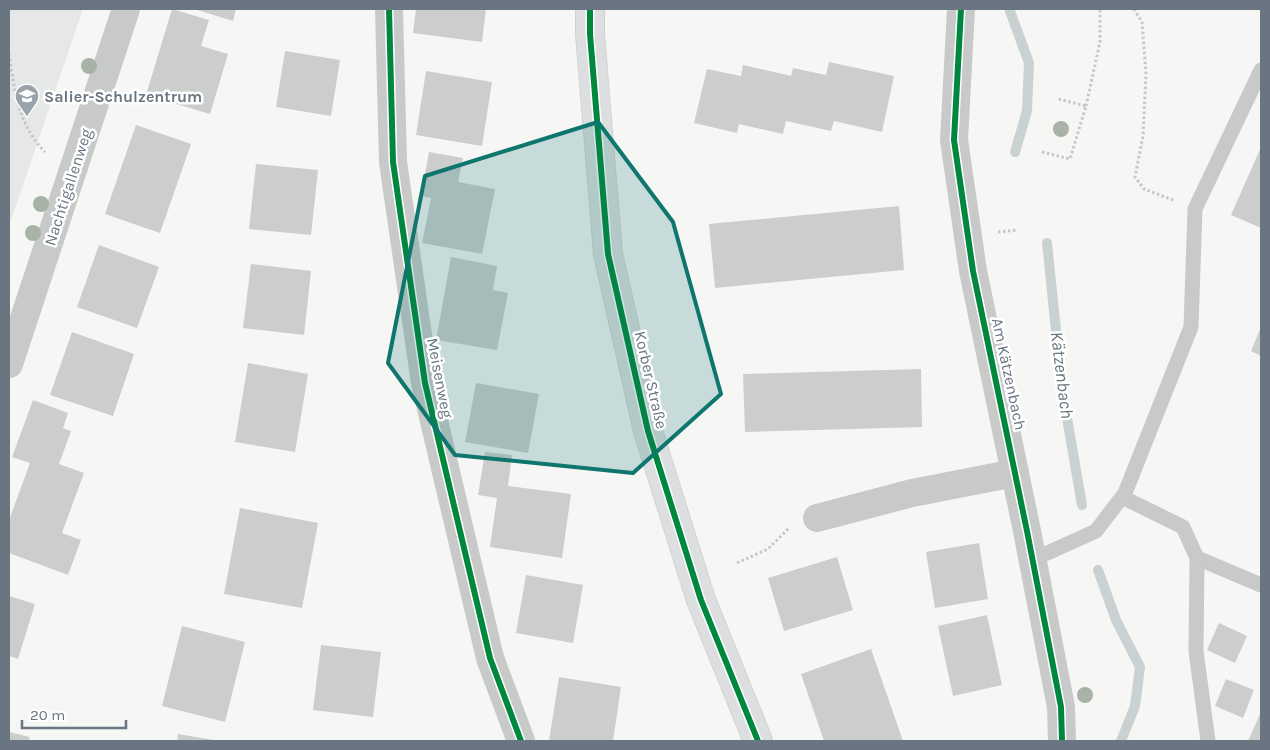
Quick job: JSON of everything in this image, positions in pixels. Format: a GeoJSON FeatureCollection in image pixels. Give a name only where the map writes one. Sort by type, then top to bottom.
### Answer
{"type":"FeatureCollection","features":[{"type":"Feature","properties":{"kind":"street","name":"Nachtigallenweg"},"geometry":{"type":"LineString","coordinates":[[9,364],[126,9]]}},
{"type":"Feature","properties":{"kind":"street","name":"Meisenweg"},"geometry":{"type":"LineString","coordinates":[[389,9],[393,162],[425,383],[490,658],[521,741]]}},
{"type":"Feature","properties":{"kind":"street","name":"Korber Straße"},"geometry":{"type":"LineString","coordinates":[[590,9],[590,34],[608,254],[648,431],[701,600],[758,741]]}},
{"type":"Feature","properties":{"kind":"street","name":"Am Kätzenbach"},"geometry":{"type":"LineString","coordinates":[[962,9],[954,140],[973,270],[1061,708],[1062,741]]}},
{"type":"Feature","properties":{"kind":"street"},"geometry":{"type":"LineString","coordinates":[[817,518],[912,493],[1015,473]]}},
{"type":"Feature","properties":{"kind":"lane"},"geometry":{"type":"LineString","coordinates":[[1032,560],[1096,531],[1125,493],[1191,328],[1195,209],[1261,70]]}},
{"type":"Feature","properties":{"kind":"lane"},"geometry":{"type":"LineString","coordinates":[[1122,497],[1183,527],[1198,558],[1196,651],[1208,741]]}},
{"type":"Feature","properties":{"kind":"lane"},"geometry":{"type":"LineString","coordinates":[[1198,558],[1261,585]]}},
{"type":"Feature","properties":{"kind":"path"},"geometry":{"type":"LineString","coordinates":[[1042,152],[1070,159],[1086,106],[1100,42],[1100,9]]}},
{"type":"Feature","properties":{"kind":"path"},"geometry":{"type":"LineString","coordinates":[[1134,9],[1142,22],[1146,74],[1143,136],[1135,177],[1144,189],[1195,209]]}},
{"type":"Feature","properties":{"kind":"path"},"geometry":{"type":"LineString","coordinates":[[9,54],[22,118],[33,140],[47,154],[75,165]]}},
{"type":"Feature","properties":{"kind":"path"},"geometry":{"type":"LineString","coordinates":[[1058,99],[1086,106]]}},
{"type":"Feature","properties":{"kind":"path"},"geometry":{"type":"LineString","coordinates":[[737,563],[768,549],[788,528],[817,518]]}},
{"type":"Feature","properties":{"kind":"highlighted area"},"geometry":{"type":"Polygon","coordinates":[[[598,122],[673,222],[721,394],[633,473],[455,455],[388,363],[425,176],[598,122]]]}},
{"type":"Feature","properties":{"kind":"shaded area","name":"Salier-Schulzentrum"},"geometry":{"type":"Polygon","coordinates":[[[9,9],[83,9],[9,226],[9,9]]]}},
{"type":"Feature","properties":{"kind":"building"},"geometry":{"type":"Polygon","coordinates":[[[172,9],[209,20],[201,46],[228,54],[210,114],[146,95],[172,9]]]}},
{"type":"Feature","properties":{"kind":"building"},"geometry":{"type":"Polygon","coordinates":[[[194,9],[236,9],[233,21],[194,9]]]}},
{"type":"Feature","properties":{"kind":"building"},"geometry":{"type":"Polygon","coordinates":[[[416,9],[486,9],[482,42],[413,33],[416,9]]]}},
{"type":"Feature","properties":{"kind":"building"},"geometry":{"type":"Polygon","coordinates":[[[285,51],[340,60],[331,116],[276,107],[285,51]]]}},
{"type":"Feature","properties":{"kind":"building"},"geometry":{"type":"Polygon","coordinates":[[[829,62],[894,76],[882,132],[834,121],[831,131],[786,121],[783,134],[739,124],[737,133],[694,123],[707,69],[741,76],[743,65],[791,76],[793,68],[826,75],[829,62]]]}},
{"type":"Feature","properties":{"kind":"building"},"geometry":{"type":"Polygon","coordinates":[[[426,71],[492,82],[482,146],[416,135],[426,71]]]}},
{"type":"Feature","properties":{"kind":"building"},"geometry":{"type":"Polygon","coordinates":[[[136,125],[191,144],[160,233],[105,214],[136,125]]]}},
{"type":"Feature","properties":{"kind":"building"},"geometry":{"type":"Polygon","coordinates":[[[1261,147],[1261,228],[1231,215],[1261,147]]]}},
{"type":"Feature","properties":{"kind":"building"},"geometry":{"type":"Polygon","coordinates":[[[429,152],[463,158],[458,182],[495,189],[482,254],[422,243],[431,198],[421,196],[429,152]]]}},
{"type":"Feature","properties":{"kind":"building"},"geometry":{"type":"Polygon","coordinates":[[[256,164],[318,170],[311,235],[249,229],[256,164]]]}},
{"type":"Feature","properties":{"kind":"building"},"geometry":{"type":"Polygon","coordinates":[[[899,206],[904,270],[715,288],[709,224],[899,206]]]}},
{"type":"Feature","properties":{"kind":"building"},"geometry":{"type":"Polygon","coordinates":[[[99,245],[159,267],[137,328],[77,307],[99,245]]]}},
{"type":"Feature","properties":{"kind":"building"},"geometry":{"type":"Polygon","coordinates":[[[451,257],[497,266],[493,290],[508,293],[497,350],[436,340],[451,257]]]}},
{"type":"Feature","properties":{"kind":"building"},"geometry":{"type":"Polygon","coordinates":[[[251,264],[311,271],[304,335],[243,328],[251,264]]]}},
{"type":"Feature","properties":{"kind":"building"},"geometry":{"type":"Polygon","coordinates":[[[1261,327],[1261,356],[1251,351],[1261,327]]]}},
{"type":"Feature","properties":{"kind":"building"},"geometry":{"type":"Polygon","coordinates":[[[72,332],[134,354],[113,416],[50,395],[72,332]]]}},
{"type":"Feature","properties":{"kind":"building"},"geometry":{"type":"Polygon","coordinates":[[[248,363],[308,374],[295,452],[235,442],[248,363]]]}},
{"type":"Feature","properties":{"kind":"building"},"geometry":{"type":"Polygon","coordinates":[[[921,369],[922,427],[745,432],[743,374],[921,369]]]}},
{"type":"Feature","properties":{"kind":"building"},"geometry":{"type":"Polygon","coordinates":[[[476,383],[539,394],[528,453],[465,442],[476,383]]]}},
{"type":"Feature","properties":{"kind":"building"},"geometry":{"type":"Polygon","coordinates":[[[33,400],[68,413],[63,428],[71,431],[59,464],[84,473],[62,533],[81,540],[68,575],[9,553],[9,520],[30,463],[12,457],[33,400]]]}},
{"type":"Feature","properties":{"kind":"building"},"geometry":{"type":"Polygon","coordinates":[[[485,452],[512,455],[508,486],[571,494],[562,558],[490,547],[497,498],[478,495],[485,452]]]}},
{"type":"Feature","properties":{"kind":"building"},"geometry":{"type":"Polygon","coordinates":[[[240,508],[318,523],[302,608],[224,594],[240,508]]]}},
{"type":"Feature","properties":{"kind":"building"},"geometry":{"type":"Polygon","coordinates":[[[979,543],[988,599],[935,608],[926,552],[979,543]]]}},
{"type":"Feature","properties":{"kind":"building"},"geometry":{"type":"Polygon","coordinates":[[[837,557],[853,610],[784,631],[768,578],[837,557]]]}},
{"type":"Feature","properties":{"kind":"building"},"geometry":{"type":"Polygon","coordinates":[[[526,575],[583,585],[573,643],[516,633],[526,575]]]}},
{"type":"Feature","properties":{"kind":"building"},"geometry":{"type":"Polygon","coordinates":[[[9,596],[35,604],[18,659],[9,656],[9,596]]]}},
{"type":"Feature","properties":{"kind":"building"},"geometry":{"type":"Polygon","coordinates":[[[987,615],[1002,685],[953,696],[938,626],[987,615]]]}},
{"type":"Feature","properties":{"kind":"building"},"geometry":{"type":"Polygon","coordinates":[[[1219,623],[1247,636],[1235,663],[1207,650],[1219,623]]]}},
{"type":"Feature","properties":{"kind":"building"},"geometry":{"type":"Polygon","coordinates":[[[182,626],[245,642],[225,722],[162,706],[182,626]]]}},
{"type":"Feature","properties":{"kind":"building"},"geometry":{"type":"Polygon","coordinates":[[[321,645],[381,652],[373,717],[313,710],[321,645]]]}},
{"type":"Feature","properties":{"kind":"building"},"geometry":{"type":"Polygon","coordinates":[[[871,649],[903,741],[824,741],[801,674],[871,649]]]}},
{"type":"Feature","properties":{"kind":"building"},"geometry":{"type":"Polygon","coordinates":[[[559,677],[621,687],[613,741],[549,741],[559,677]]]}},
{"type":"Feature","properties":{"kind":"building"},"geometry":{"type":"Polygon","coordinates":[[[1226,679],[1254,690],[1243,718],[1215,706],[1226,679]]]}},
{"type":"Feature","properties":{"kind":"building"},"geometry":{"type":"Polygon","coordinates":[[[1261,712],[1261,741],[1248,741],[1261,712]]]}},
{"type":"Feature","properties":{"kind":"building"},"geometry":{"type":"Polygon","coordinates":[[[9,732],[30,737],[29,741],[9,741],[9,732]]]}},
{"type":"Feature","properties":{"kind":"building"},"geometry":{"type":"Polygon","coordinates":[[[178,734],[214,740],[214,741],[177,741],[178,734]]]}},
{"type":"Feature","properties":{"kind":"waterway","name":"Kätzenbach"},"geometry":{"type":"LineString","coordinates":[[1010,11],[1029,63],[1027,111],[1015,152]]}},
{"type":"Feature","properties":{"kind":"waterway","name":"Kätzenbach"},"geometry":{"type":"LineString","coordinates":[[1047,243],[1062,389],[1082,505]]}},
{"type":"Feature","properties":{"kind":"waterway","name":"Kätzenbach"},"geometry":{"type":"LineString","coordinates":[[1098,570],[1116,620],[1140,667],[1135,706],[1121,741]]}},
{"type":"Feature","properties":{"kind":"cycle path"},"geometry":{"type":"LineString","coordinates":[[389,9],[393,162],[425,383],[490,658],[521,741]]}},
{"type":"Feature","properties":{"kind":"cycle path"},"geometry":{"type":"LineString","coordinates":[[590,9],[590,34],[608,254],[648,431],[701,600],[758,741]]}},
{"type":"Feature","properties":{"kind":"cycle path"},"geometry":{"type":"LineString","coordinates":[[961,9],[954,140],[973,271],[1061,707],[1062,741]]}},
{"type":"Feature","properties":{"kind":"place","name":"Salier-Schulzentrum"},"geometry":{"type":"Point","coordinates":[27,117]}}]}
